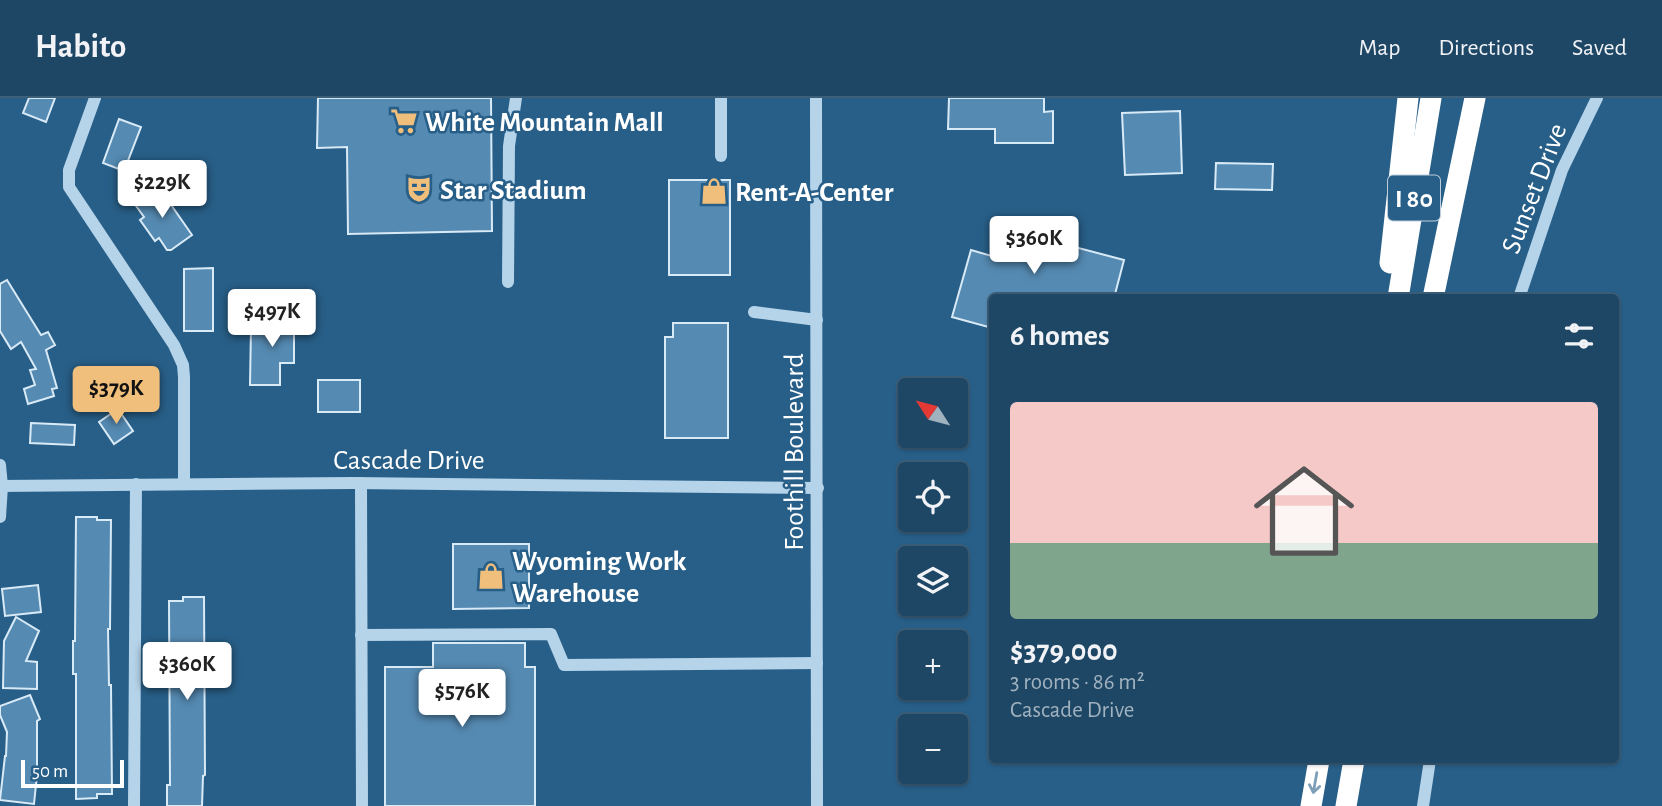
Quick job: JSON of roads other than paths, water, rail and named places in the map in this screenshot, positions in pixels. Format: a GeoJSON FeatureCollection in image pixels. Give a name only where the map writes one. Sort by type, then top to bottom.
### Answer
{"type":"FeatureCollection","features":[{"type":"Feature","properties":{"kind":"highway"},"geometry":{"type":"LineString","coordinates":[[1387,294],[1408,98]]}},
{"type":"Feature","properties":{"kind":"highway","name":"I 80"},"geometry":{"type":"LineString","coordinates":[[1399,294],[1431,98]]}},
{"type":"Feature","properties":{"kind":"highway","name":"I 80"},"geometry":{"type":"LineString","coordinates":[[1433,294],[1464,98]]}},
{"type":"Feature","properties":{"kind":"highway"},"geometry":{"type":"LineString","coordinates":[[1433,294],[1475,98]]}},
{"type":"Feature","properties":{"kind":"highway"},"geometry":{"type":"LineString","coordinates":[[1311,806],[1318,763]]}},
{"type":"Feature","properties":{"kind":"highway"},"geometry":{"type":"LineString","coordinates":[[1346,806],[1353,763]]}},
{"type":"Feature","properties":{"kind":"street"},"geometry":{"type":"LineString","coordinates":[[95,98],[69,170],[69,187],[174,345],[183,365],[184,484]]}},
{"type":"Feature","properties":{"kind":"street"},"geometry":{"type":"LineString","coordinates":[[508,282],[509,146],[516,98]]}},
{"type":"Feature","properties":{"kind":"street"},"geometry":{"type":"LineString","coordinates":[[720,156],[721,98]]}},
{"type":"Feature","properties":{"kind":"street","name":"Foothill Boulevard"},"geometry":{"type":"LineString","coordinates":[[816,98],[817,806]]}},
{"type":"Feature","properties":{"kind":"street","name":"Sunset Drive"},"geometry":{"type":"LineString","coordinates":[[1520,294],[1562,170],[1597,98]]}},
{"type":"Feature","properties":{"kind":"street"},"geometry":{"type":"LineString","coordinates":[[754,312],[817,320]]}},
{"type":"Feature","properties":{"kind":"street"},"geometry":{"type":"LineString","coordinates":[[0,465],[0,517]]}},
{"type":"Feature","properties":{"kind":"street"},"geometry":{"type":"LineString","coordinates":[[361,483],[362,806]]}},
{"type":"Feature","properties":{"kind":"street","name":"Cascade Drive"},"geometry":{"type":"LineString","coordinates":[[1,486],[361,483],[818,488]]}},
{"type":"Feature","properties":{"kind":"street"},"geometry":{"type":"LineString","coordinates":[[134,806],[136,484]]}},
{"type":"Feature","properties":{"kind":"street"},"geometry":{"type":"LineString","coordinates":[[361,635],[551,634],[564,665],[817,663]]}},
{"type":"Feature","properties":{"kind":"street"},"geometry":{"type":"LineString","coordinates":[[1423,806],[1430,763]]}},
{"type":"Feature","properties":{"kind":"place","name":"White Mountain Mall"},"geometry":{"type":"Point","coordinates":[404,121]}},
{"type":"Feature","properties":{"kind":"place","name":"Star Stadium"},"geometry":{"type":"Point","coordinates":[419,189]}},
{"type":"Feature","properties":{"kind":"place","name":"Rent-A-Center"},"geometry":{"type":"Point","coordinates":[714,191]}},
{"type":"Feature","properties":{"kind":"place","name":"Wyoming Work Warehouse"},"geometry":{"type":"Point","coordinates":[491,576]}}]}
